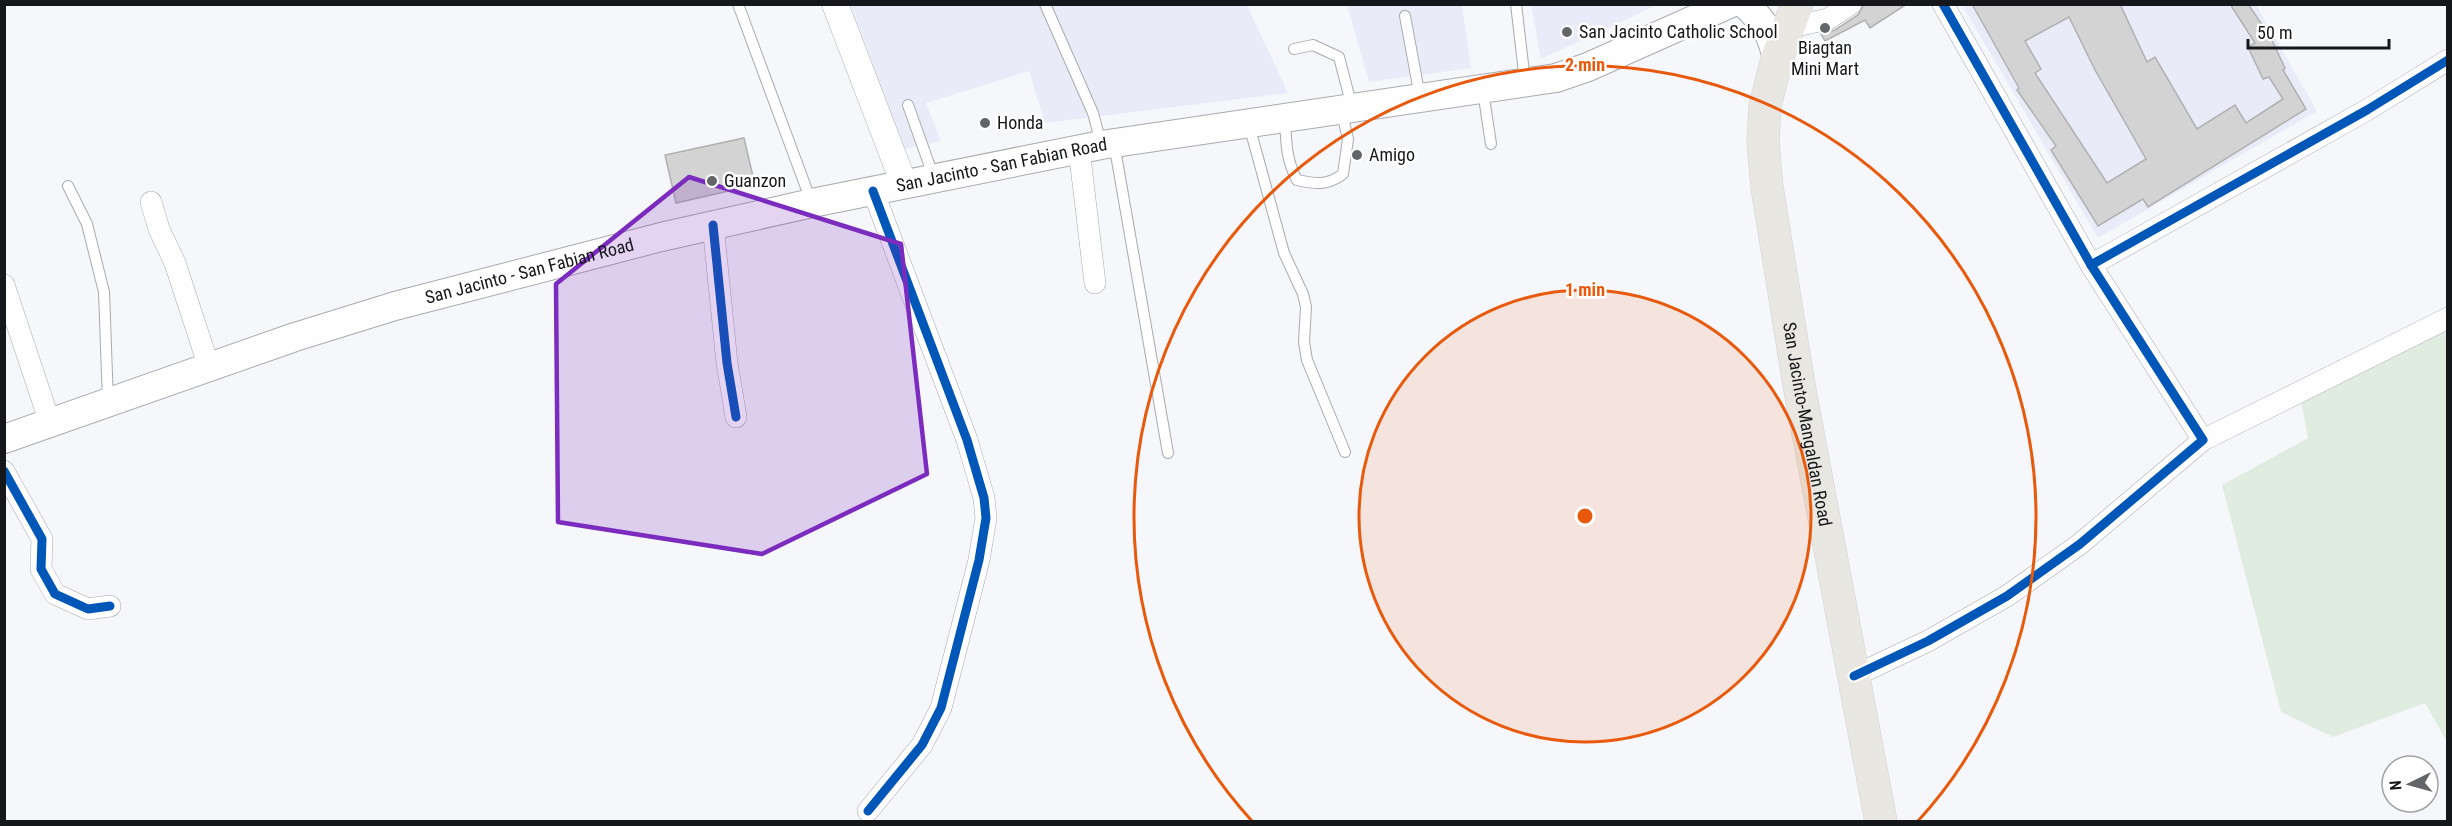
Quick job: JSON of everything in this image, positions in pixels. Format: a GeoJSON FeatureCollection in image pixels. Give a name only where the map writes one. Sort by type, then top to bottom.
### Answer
{"type":"FeatureCollection","features":[{"type":"Feature","properties":{"kind":"main road","name":"San Jacinto - San Fabian Road"},"geometry":{"type":"LineString","coordinates":[[4,439],[295,337],[395,306],[661,237],[812,203],[1098,145],[1556,78],[1588,67],[1730,4]]}},
{"type":"Feature","properties":{"kind":"main road"},"geometry":{"type":"LineString","coordinates":[[1745,4],[1761,20],[1772,37],[1777,58]]}},
{"type":"Feature","properties":{"kind":"main road","name":"San Jacinto-Mangaldan Road"},"geometry":{"type":"LineString","coordinates":[[1792,16],[1777,58],[1765,106],[1763,143],[1774,180],[1799,385],[1881,822]]}},
{"type":"Feature","properties":{"kind":"street"},"geometry":{"type":"LineString","coordinates":[[835,4],[904,184]]}},
{"type":"Feature","properties":{"kind":"street"},"geometry":{"type":"LineString","coordinates":[[1792,16],[1828,19],[1851,4]]}},
{"type":"Feature","properties":{"kind":"street"},"geometry":{"type":"LineString","coordinates":[[1943,4],[2091,265],[2203,440]]}},
{"type":"Feature","properties":{"kind":"street"},"geometry":{"type":"LineString","coordinates":[[2091,265],[2357,116],[2448,60]]}},
{"type":"Feature","properties":{"kind":"street"},"geometry":{"type":"LineString","coordinates":[[1095,284],[1098,145]]}},
{"type":"Feature","properties":{"kind":"street"},"geometry":{"type":"LineString","coordinates":[[868,811],[922,745],[941,708],[976,571],[986,518],[984,498],[967,440],[873,191]]}},
{"type":"Feature","properties":{"kind":"street"},"geometry":{"type":"LineString","coordinates":[[151,202],[159,229],[175,263],[209,367]]}},
{"type":"Feature","properties":{"kind":"street"},"geometry":{"type":"LineString","coordinates":[[713,225],[727,363],[736,417]]}},
{"type":"Feature","properties":{"kind":"street"},"geometry":{"type":"LineString","coordinates":[[4,285],[50,423]]}},
{"type":"Feature","properties":{"kind":"street"},"geometry":{"type":"LineString","coordinates":[[1854,676],[1928,641],[2007,596],[2080,544],[2203,440],[2448,318]]}},
{"type":"Feature","properties":{"kind":"street"},"geometry":{"type":"LineString","coordinates":[[4,471],[42,539],[41,569],[55,594],[88,609],[110,606]]}},
{"type":"Feature","properties":{"kind":"lane"},"geometry":{"type":"LineString","coordinates":[[738,4],[800,165],[812,203]]}},
{"type":"Feature","properties":{"kind":"lane"},"geometry":{"type":"LineString","coordinates":[[1045,4],[1093,113],[1098,145],[1168,453]]}},
{"type":"Feature","properties":{"kind":"lane"},"geometry":{"type":"LineString","coordinates":[[1516,4],[1526,84]]}},
{"type":"Feature","properties":{"kind":"lane"},"geometry":{"type":"LineString","coordinates":[[1405,16],[1414,98]]}},
{"type":"Feature","properties":{"kind":"lane"},"geometry":{"type":"LineString","coordinates":[[1284,118],[1286,151],[1290,168],[1297,180],[1322,185],[1334,181],[1343,174],[1348,139],[1357,106],[1339,57],[1313,45],[1294,49]]}},
{"type":"Feature","properties":{"kind":"lane"},"geometry":{"type":"LineString","coordinates":[[1483,89],[1491,144]]}},
{"type":"Feature","properties":{"kind":"lane"},"geometry":{"type":"LineString","coordinates":[[908,105],[934,178]]}},
{"type":"Feature","properties":{"kind":"lane"},"geometry":{"type":"LineString","coordinates":[[1249,123],[1284,253],[1306,307],[1304,342],[1307,360],[1345,452]]}},
{"type":"Feature","properties":{"kind":"lane"},"geometry":{"type":"LineString","coordinates":[[68,186],[87,224],[104,292],[108,402]]}},
{"type":"Feature","properties":{"kind":"highlighted area"},"geometry":{"type":"Polygon","coordinates":[[[689,177],[901,244],[927,474],[762,554],[558,522],[556,284],[689,177]]]}},
{"type":"Feature","properties":{"kind":"shaded area","name":"San Jacinto Catholic School"},"geometry":{"type":"Polygon","coordinates":[[[1531,4],[1657,4],[1657,5],[1541,59],[1531,4]]]}},
{"type":"Feature","properties":{"kind":"shaded area"},"geometry":{"type":"Polygon","coordinates":[[[851,5],[1247,5],[1288,93],[1045,123],[1029,71],[926,103],[941,141],[904,149],[851,5]]]}},
{"type":"Feature","properties":{"kind":"shaded area"},"geometry":{"type":"Polygon","coordinates":[[[1347,5],[1462,5],[1471,68],[1369,82],[1347,5]]]}},
{"type":"Feature","properties":{"kind":"shaded area"},"geometry":{"type":"Polygon","coordinates":[[[1962,5],[2256,5],[2317,111],[2098,238],[1962,5]]]}},
{"type":"Feature","properties":{"kind":"shaded area"},"geometry":{"type":"Polygon","coordinates":[[[2447,321],[2447,742],[2425,703],[2333,737],[2281,712],[2222,485],[2308,438],[2300,395],[2447,321]]]}},
{"type":"Feature","properties":{"kind":"building"},"geometry":{"type":"Polygon","coordinates":[[[1864,4],[1907,4],[1870,28],[1865,20],[1825,41],[1821,34],[1835,30],[1858,15],[1864,4]]]}},
{"type":"Feature","properties":{"kind":"building"},"geometry":{"type":"Polygon","coordinates":[[[1972,4],[2120,4],[2147,62],[2155,57],[2197,129],[2235,105],[2246,123],[2283,99],[2269,77],[2263,79],[2248,47],[2255,43],[2230,4],[2248,4],[2271,38],[2285,68],[2283,70],[2306,109],[2148,207],[2143,199],[2098,226],[2051,150],[2056,146],[2017,90],[2019,88],[1972,4]],[[2069,17],[2025,41],[2041,69],[2035,73],[2107,183],[2146,159],[2095,70],[2069,17]]]}},
{"type":"Feature","properties":{"kind":"building"},"geometry":{"type":"Polygon","coordinates":[[[744,138],[755,185],[676,203],[665,155],[744,138]]]}},
{"type":"Feature","properties":{"kind":"cycle path"},"geometry":{"type":"LineString","coordinates":[[1854,676],[1928,641],[2007,596],[2080,544],[2203,440],[2091,265],[1943,4]]}},
{"type":"Feature","properties":{"kind":"cycle path"},"geometry":{"type":"LineString","coordinates":[[2091,265],[2367,110],[2448,60]]}},
{"type":"Feature","properties":{"kind":"cycle path"},"geometry":{"type":"LineString","coordinates":[[868,811],[922,745],[941,708],[979,560],[986,518],[984,498],[967,440],[873,191]]}},
{"type":"Feature","properties":{"kind":"cycle path"},"geometry":{"type":"LineString","coordinates":[[713,225],[727,363],[736,417]]}},
{"type":"Feature","properties":{"kind":"cycle path"},"geometry":{"type":"LineString","coordinates":[[4,471],[42,539],[41,569],[55,594],[88,609],[110,606]]}},
{"type":"Feature","properties":{"kind":"place","name":"Biagtan Mini Mart"},"geometry":{"type":"Point","coordinates":[1825,28]}},
{"type":"Feature","properties":{"kind":"place","name":"San Jacinto Catholic School"},"geometry":{"type":"Point","coordinates":[1567,32]}},
{"type":"Feature","properties":{"kind":"place","name":"Honda"},"geometry":{"type":"Point","coordinates":[985,123]}},
{"type":"Feature","properties":{"kind":"place","name":"Amigo"},"geometry":{"type":"Point","coordinates":[1357,155]}},
{"type":"Feature","properties":{"kind":"place","name":"Guanzon"},"geometry":{"type":"Point","coordinates":[712,181]}}]}
